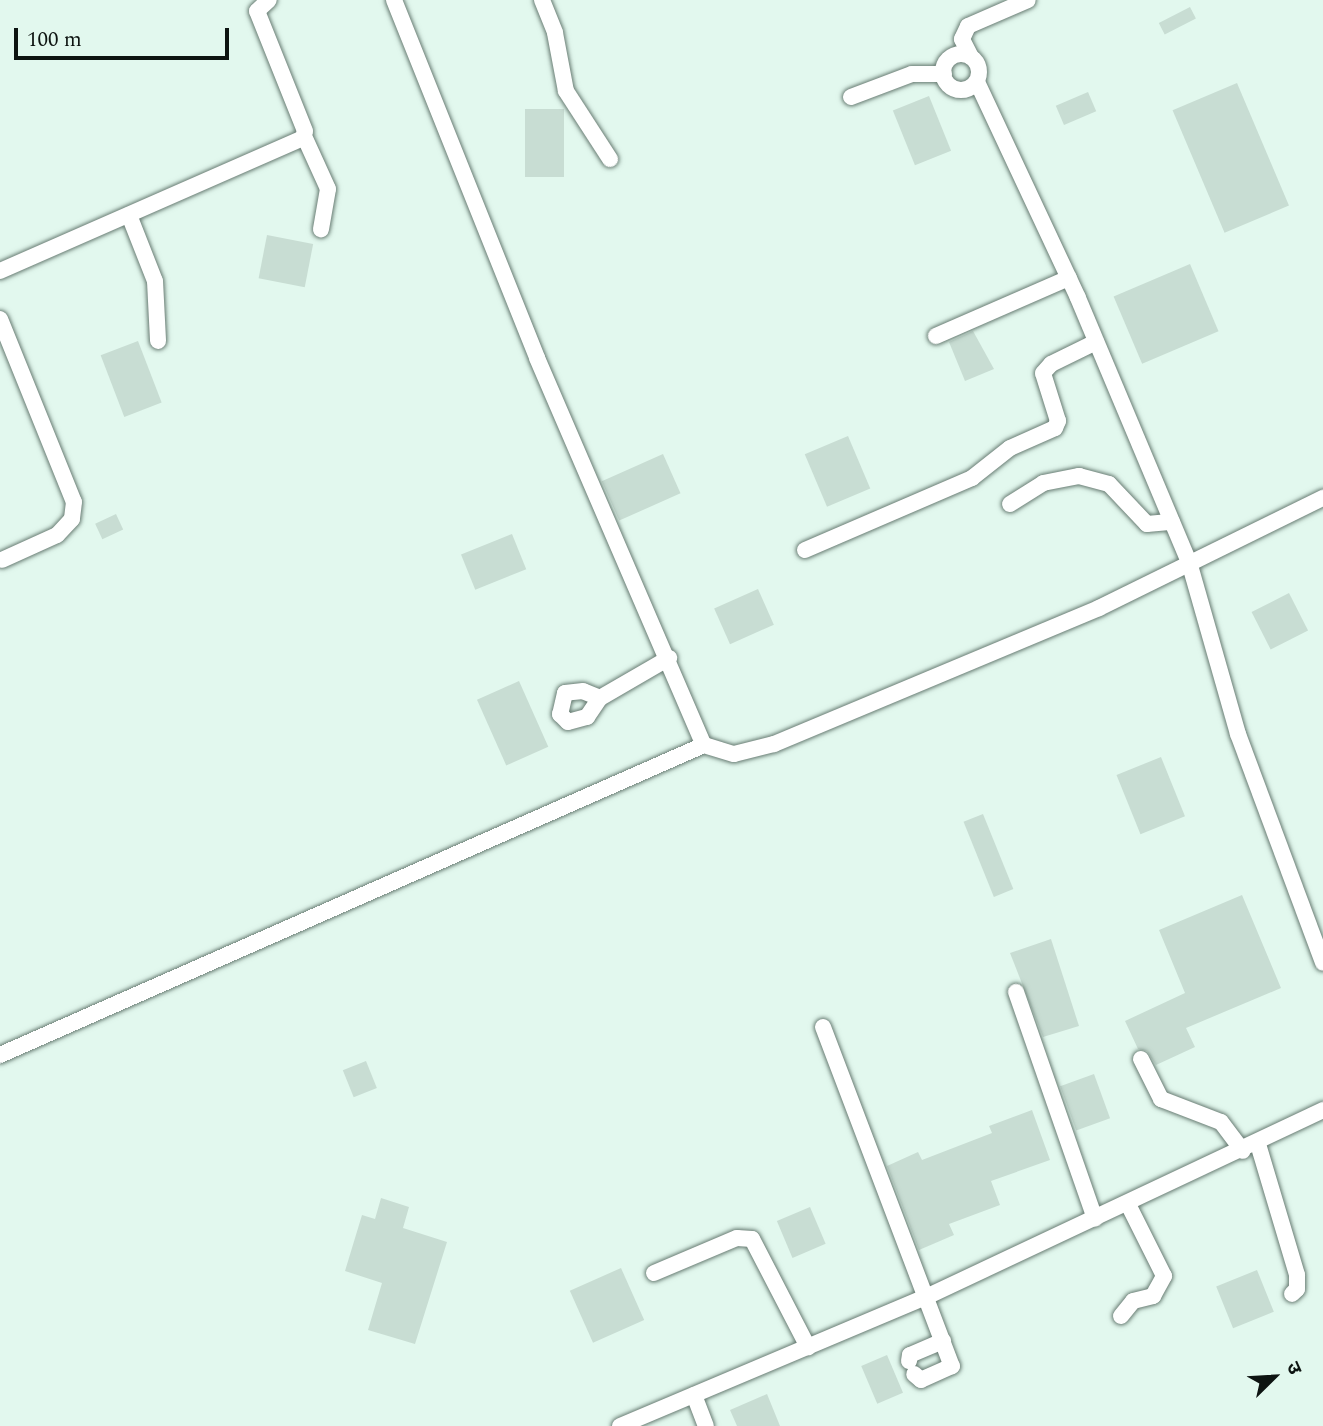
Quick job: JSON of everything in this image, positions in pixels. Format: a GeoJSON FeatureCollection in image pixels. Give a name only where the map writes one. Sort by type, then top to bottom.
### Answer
{"type":"FeatureCollection","features":[{"type":"Feature","properties":{"kind":"street"},"geometry":{"type":"LineString","coordinates":[[269,0],[257,11],[304,136],[328,189],[321,229]]}},
{"type":"Feature","properties":{"kind":"street"},"geometry":{"type":"LineString","coordinates":[[394,0],[537,358],[669,658],[704,745]]}},
{"type":"Feature","properties":{"kind":"street"},"geometry":{"type":"LineString","coordinates":[[542,0],[555,33],[566,91],[610,159]]}},
{"type":"Feature","properties":{"kind":"street"},"geometry":{"type":"LineString","coordinates":[[971,57],[952,57],[944,74],[948,84],[957,90],[968,89],[976,82],[979,68],[962,39],[968,26],[1028,0]]}},
{"type":"Feature","properties":{"kind":"street"},"geometry":{"type":"LineString","coordinates":[[851,97],[912,74],[944,74]]}},
{"type":"Feature","properties":{"kind":"street"},"geometry":{"type":"LineString","coordinates":[[976,82],[1069,278],[1189,562],[1238,734],[1323,963]]}},
{"type":"Feature","properties":{"kind":"street"},"geometry":{"type":"LineString","coordinates":[[0,271],[304,136]]}},
{"type":"Feature","properties":{"kind":"street"},"geometry":{"type":"LineString","coordinates":[[130,215],[155,281],[158,341]]}},
{"type":"Feature","properties":{"kind":"street"},"geometry":{"type":"LineString","coordinates":[[936,336],[1069,278]]}},
{"type":"Feature","properties":{"kind":"street"},"geometry":{"type":"LineString","coordinates":[[0,319],[74,502],[72,519],[57,535],[2,560]]}},
{"type":"Feature","properties":{"kind":"street"},"geometry":{"type":"LineString","coordinates":[[805,550],[972,478],[1010,448],[1055,428],[1058,421],[1044,373],[1051,364],[1096,342]]}},
{"type":"Feature","properties":{"kind":"street"},"geometry":{"type":"LineString","coordinates":[[1010,504],[1043,483],[1079,475],[1109,484],[1147,524],[1172,522]]}},
{"type":"Feature","properties":{"kind":"street"},"geometry":{"type":"LineString","coordinates":[[0,1055],[704,745],[733,754],[774,744],[1099,608],[1323,498]]}},
{"type":"Feature","properties":{"kind":"street"},"geometry":{"type":"LineString","coordinates":[[600,698],[669,658]]}},
{"type":"Feature","properties":{"kind":"street"},"geometry":{"type":"LineString","coordinates":[[1016,992],[1095,1219]]}},
{"type":"Feature","properties":{"kind":"street"},"geometry":{"type":"LineString","coordinates":[[823,1027],[928,1296],[943,1341],[951,1367],[920,1380],[911,1368],[910,1355],[943,1341]]}},
{"type":"Feature","properties":{"kind":"street"},"geometry":{"type":"LineString","coordinates":[[1141,1059],[1161,1099],[1221,1122],[1250,1147],[1297,1275],[1297,1289],[1292,1294]]}},
{"type":"Feature","properties":{"kind":"street"},"geometry":{"type":"LineString","coordinates":[[620,1426],[928,1296],[1250,1147],[1323,1110]]}},
{"type":"Feature","properties":{"kind":"street"},"geometry":{"type":"LineString","coordinates":[[1121,1317],[1133,1301],[1153,1296],[1164,1276],[1128,1204]]}},
{"type":"Feature","properties":{"kind":"street"},"geometry":{"type":"LineString","coordinates":[[654,1273],[737,1238],[752,1239],[808,1347]]}},
{"type":"Feature","properties":{"kind":"street"},"geometry":{"type":"LineString","coordinates":[[694,1395],[706,1426]]}},
{"type":"Feature","properties":{"kind":"building"},"geometry":{"type":"Polygon","coordinates":[[[1190,7],[1196,19],[1165,34],[1159,23],[1190,7]]]}},
{"type":"Feature","properties":{"kind":"building"},"geometry":{"type":"Polygon","coordinates":[[[1237,83],[1289,205],[1225,233],[1173,110],[1237,83]]]}},
{"type":"Feature","properties":{"kind":"building"},"geometry":{"type":"Polygon","coordinates":[[[1088,92],[1096,111],[1064,125],[1056,106],[1088,92]]]}},
{"type":"Feature","properties":{"kind":"building"},"geometry":{"type":"Polygon","coordinates":[[[929,96],[951,151],[915,165],[893,111],[929,96]]]}},
{"type":"Feature","properties":{"kind":"building"},"geometry":{"type":"Polygon","coordinates":[[[525,109],[564,109],[564,177],[525,177],[525,109]]]}},
{"type":"Feature","properties":{"kind":"building"},"geometry":{"type":"Polygon","coordinates":[[[267,235],[313,244],[305,287],[259,278],[267,235]]]}},
{"type":"Feature","properties":{"kind":"building"},"geometry":{"type":"Polygon","coordinates":[[[1190,264],[1219,331],[1142,364],[1114,296],[1190,264]]]}},
{"type":"Feature","properties":{"kind":"building"},"geometry":{"type":"Polygon","coordinates":[[[973,331],[994,369],[965,381],[949,342],[973,331]]]}},
{"type":"Feature","properties":{"kind":"building"},"geometry":{"type":"Polygon","coordinates":[[[138,341],[162,403],[124,417],[101,355],[138,341]]]}},
{"type":"Feature","properties":{"kind":"building"},"geometry":{"type":"Polygon","coordinates":[[[848,436],[870,488],[827,507],[805,454],[848,436]]]}},
{"type":"Feature","properties":{"kind":"building"},"geometry":{"type":"Polygon","coordinates":[[[663,454],[680,493],[619,521],[602,481],[663,454]]]}},
{"type":"Feature","properties":{"kind":"building"},"geometry":{"type":"Polygon","coordinates":[[[116,514],[123,529],[102,539],[95,524],[116,514]]]}},
{"type":"Feature","properties":{"kind":"building"},"geometry":{"type":"Polygon","coordinates":[[[512,534],[526,569],[475,590],[461,555],[512,534]]]}},
{"type":"Feature","properties":{"kind":"building"},"geometry":{"type":"Polygon","coordinates":[[[758,589],[774,625],[730,644],[714,609],[758,589]]]}},
{"type":"Feature","properties":{"kind":"building"},"geometry":{"type":"Polygon","coordinates":[[[1289,593],[1308,630],[1271,649],[1252,612],[1289,593]]]}},
{"type":"Feature","properties":{"kind":"building"},"geometry":{"type":"Polygon","coordinates":[[[519,681],[548,747],[506,765],[477,700],[519,681]]]}},
{"type":"Feature","properties":{"kind":"building"},"geometry":{"type":"Polygon","coordinates":[[[1161,757],[1185,816],[1140,834],[1116,775],[1161,757]]]}},
{"type":"Feature","properties":{"kind":"building"},"geometry":{"type":"Polygon","coordinates":[[[983,814],[1013,889],[994,897],[964,822],[983,814]]]}},
{"type":"Feature","properties":{"kind":"building"},"geometry":{"type":"Polygon","coordinates":[[[1242,895],[1281,988],[1186,1028],[1195,1047],[1156,1065],[1147,1051],[1138,1049],[1125,1021],[1185,993],[1159,930],[1242,895]]]}},
{"type":"Feature","properties":{"kind":"building"},"geometry":{"type":"Polygon","coordinates":[[[1051,939],[1079,1026],[1043,1037],[1010,953],[1051,939]]]}},
{"type":"Feature","properties":{"kind":"building"},"geometry":{"type":"Polygon","coordinates":[[[366,1061],[377,1088],[354,1097],[343,1070],[366,1061]]]}},
{"type":"Feature","properties":{"kind":"building"},"geometry":{"type":"Polygon","coordinates":[[[1094,1074],[1110,1118],[1076,1130],[1060,1086],[1094,1074]]]}},
{"type":"Feature","properties":{"kind":"building"},"geometry":{"type":"Polygon","coordinates":[[[1032,1110],[1050,1160],[991,1181],[1000,1205],[949,1224],[954,1235],[919,1250],[887,1166],[918,1152],[922,1160],[992,1133],[989,1126],[1032,1110]]]}},
{"type":"Feature","properties":{"kind":"building"},"geometry":{"type":"Polygon","coordinates":[[[381,1198],[409,1207],[403,1228],[447,1242],[415,1344],[368,1330],[382,1283],[345,1271],[362,1215],[375,1219],[381,1198]]]}},
{"type":"Feature","properties":{"kind":"building"},"geometry":{"type":"Polygon","coordinates":[[[810,1207],[826,1244],[792,1258],[777,1221],[810,1207]]]}},
{"type":"Feature","properties":{"kind":"building"},"geometry":{"type":"Polygon","coordinates":[[[621,1268],[644,1320],[593,1343],[570,1291],[621,1268]]]}},
{"type":"Feature","properties":{"kind":"building"},"geometry":{"type":"Polygon","coordinates":[[[1257,1270],[1274,1312],[1233,1328],[1216,1286],[1257,1270]]]}},
{"type":"Feature","properties":{"kind":"building"},"geometry":{"type":"Polygon","coordinates":[[[887,1355],[903,1393],[877,1404],[861,1366],[887,1355]]]}},
{"type":"Feature","properties":{"kind":"building"},"geometry":{"type":"Polygon","coordinates":[[[767,1394],[780,1426],[737,1426],[730,1410],[767,1394]]]}}]}
